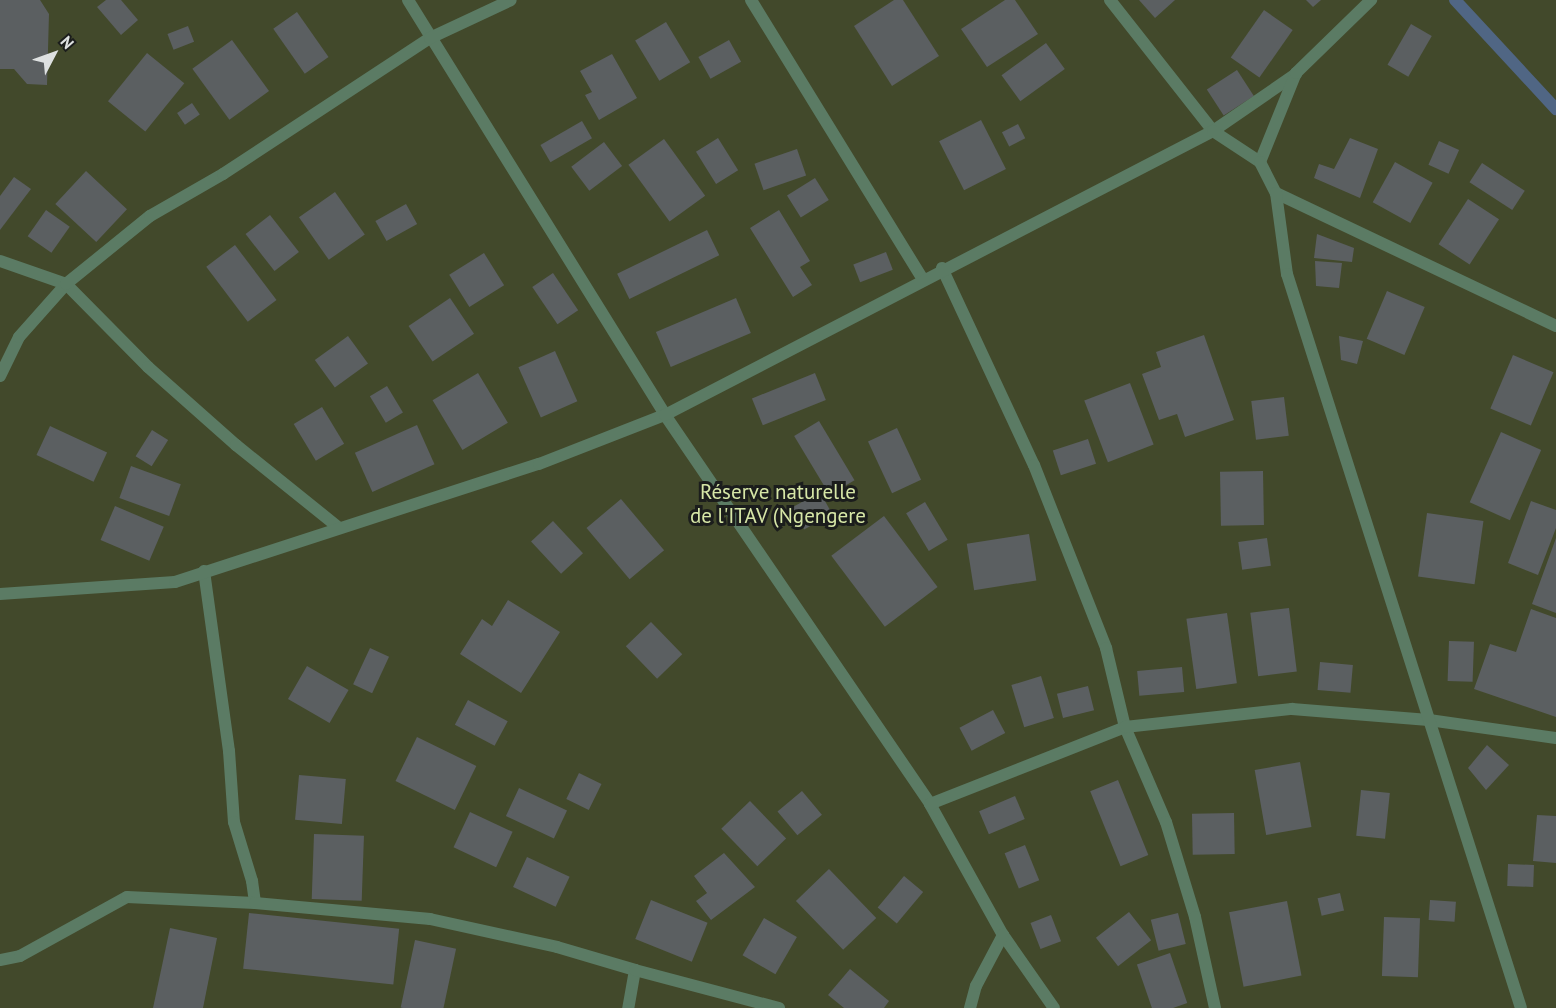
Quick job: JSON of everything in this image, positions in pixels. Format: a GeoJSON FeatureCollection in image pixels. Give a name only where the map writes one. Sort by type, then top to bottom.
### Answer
{"type":"FeatureCollection","features":[{"type":"Feature","properties":{"kind":"street"},"geometry":{"type":"LineString","coordinates":[[408,0],[665,415],[930,804],[1003,935],[1054,1008]]}},
{"type":"Feature","properties":{"kind":"street"},"geometry":{"type":"LineString","coordinates":[[0,376],[19,337],[66,284],[150,216],[223,174],[430,38],[511,0]]}},
{"type":"Feature","properties":{"kind":"street"},"geometry":{"type":"LineString","coordinates":[[751,0],[922,278]]}},
{"type":"Feature","properties":{"kind":"street"},"geometry":{"type":"LineString","coordinates":[[1110,0],[1213,131],[1260,162],[1276,193],[1287,274],[1521,1008]]}},
{"type":"Feature","properties":{"kind":"street"},"geometry":{"type":"LineString","coordinates":[[0,594],[175,582],[338,527],[539,464],[665,415],[922,278],[1213,131],[1296,73],[1371,0]]}},
{"type":"Feature","properties":{"kind":"street"},"geometry":{"type":"LineString","coordinates":[[1260,162],[1296,73]]}},
{"type":"Feature","properties":{"kind":"street"},"geometry":{"type":"LineString","coordinates":[[1276,193],[1556,326]]}},
{"type":"Feature","properties":{"kind":"street"},"geometry":{"type":"LineString","coordinates":[[0,261],[66,284],[166,382],[338,527]]}},
{"type":"Feature","properties":{"kind":"street"},"geometry":{"type":"LineString","coordinates":[[942,268],[1034,465],[1106,648],[1125,727],[1166,822],[1195,917],[1215,1008]]}},
{"type":"Feature","properties":{"kind":"street"},"geometry":{"type":"LineString","coordinates":[[204,571],[229,751],[234,822],[252,881],[255,903]]}},
{"type":"Feature","properties":{"kind":"street"},"geometry":{"type":"LineString","coordinates":[[930,804],[1125,727],[1293,709],[1429,720],[1556,738]]}},
{"type":"Feature","properties":{"kind":"street"},"geometry":{"type":"LineString","coordinates":[[0,960],[20,956],[127,897],[255,903],[430,919],[557,947],[779,1008]]}},
{"type":"Feature","properties":{"kind":"street"},"geometry":{"type":"LineString","coordinates":[[970,1008],[976,986],[1003,935]]}},
{"type":"Feature","properties":{"kind":"street"},"geometry":{"type":"LineString","coordinates":[[628,1008],[634,970]]}},
{"type":"Feature","properties":{"kind":"green space","name":"Réserve naturelle de l'ITAV (Ngengere"},"geometry":{"type":"Polygon","coordinates":[[[0,0],[1556,0],[1556,1008],[0,1008],[0,0]]]}},
{"type":"Feature","properties":{"kind":"building"},"geometry":{"type":"Polygon","coordinates":[[[0,0],[40,0],[49,14],[47,85],[27,84],[14,69],[0,69],[0,0]]]}},
{"type":"Feature","properties":{"kind":"building"},"geometry":{"type":"Polygon","coordinates":[[[106,0],[121,0],[138,20],[121,35],[97,7],[106,0]]]}},
{"type":"Feature","properties":{"kind":"building"},"geometry":{"type":"Polygon","coordinates":[[[894,0],[903,0],[939,56],[892,86],[854,26],[894,0]]]}},
{"type":"Feature","properties":{"kind":"building"},"geometry":{"type":"Polygon","coordinates":[[[1005,0],[1015,0],[1038,34],[987,67],[961,29],[1005,0]]]}},
{"type":"Feature","properties":{"kind":"building"},"geometry":{"type":"Polygon","coordinates":[[[1139,0],[1175,0],[1155,18],[1139,0]]]}},
{"type":"Feature","properties":{"kind":"building"},"geometry":{"type":"Polygon","coordinates":[[[1306,0],[1321,0],[1313,7],[1306,0]]]}},
{"type":"Feature","properties":{"kind":"building"},"geometry":{"type":"Polygon","coordinates":[[[1264,10],[1293,30],[1259,78],[1231,58],[1264,10]]]}},
{"type":"Feature","properties":{"kind":"building"},"geometry":{"type":"Polygon","coordinates":[[[297,12],[329,57],[305,74],[273,29],[297,12]]]}},
{"type":"Feature","properties":{"kind":"building"},"geometry":{"type":"Polygon","coordinates":[[[666,22],[690,62],[659,81],[635,41],[666,22]]]}},
{"type":"Feature","properties":{"kind":"building"},"geometry":{"type":"Polygon","coordinates":[[[1411,24],[1432,36],[1408,77],[1388,65],[1411,24]]]}},
{"type":"Feature","properties":{"kind":"building"},"geometry":{"type":"Polygon","coordinates":[[[188,26],[194,42],[174,50],[167,34],[188,26]]]}},
{"type":"Feature","properties":{"kind":"building"},"geometry":{"type":"Polygon","coordinates":[[[232,40],[269,91],[229,120],[192,69],[232,40]]]}},
{"type":"Feature","properties":{"kind":"building"},"geometry":{"type":"Polygon","coordinates":[[[729,40],[741,62],[711,79],[698,57],[729,40]]]}},
{"type":"Feature","properties":{"kind":"building"},"geometry":{"type":"Polygon","coordinates":[[[1046,43],[1065,69],[1020,101],[1002,75],[1046,43]]]}},
{"type":"Feature","properties":{"kind":"building"},"geometry":{"type":"Polygon","coordinates":[[[147,53],[184,83],[145,131],[108,101],[147,53]]]}},
{"type":"Feature","properties":{"kind":"building"},"geometry":{"type":"Polygon","coordinates":[[[612,54],[637,98],[599,120],[585,95],[592,92],[580,71],[612,54]]]}},
{"type":"Feature","properties":{"kind":"building"},"geometry":{"type":"Polygon","coordinates":[[[1237,70],[1254,96],[1224,116],[1207,90],[1237,70]]]}},
{"type":"Feature","properties":{"kind":"building"},"geometry":{"type":"Polygon","coordinates":[[[192,103],[200,115],[185,125],[177,113],[192,103]]]}},
{"type":"Feature","properties":{"kind":"building"},"geometry":{"type":"Polygon","coordinates":[[[981,120],[1006,169],[964,190],[939,141],[981,120]]]}},
{"type":"Feature","properties":{"kind":"building"},"geometry":{"type":"Polygon","coordinates":[[[582,121],[592,138],[550,162],[540,145],[582,121]]]}},
{"type":"Feature","properties":{"kind":"building"},"geometry":{"type":"Polygon","coordinates":[[[1018,124],[1025,138],[1009,146],[1002,132],[1018,124]]]}},
{"type":"Feature","properties":{"kind":"building"},"geometry":{"type":"Polygon","coordinates":[[[718,138],[738,170],[716,184],[696,152],[718,138]]]}},
{"type":"Feature","properties":{"kind":"building"},"geometry":{"type":"Polygon","coordinates":[[[1350,138],[1378,149],[1360,198],[1314,178],[1319,164],[1334,169],[1350,138]]]}},
{"type":"Feature","properties":{"kind":"building"},"geometry":{"type":"Polygon","coordinates":[[[664,139],[705,196],[670,221],[628,165],[664,139]]]}},
{"type":"Feature","properties":{"kind":"building"},"geometry":{"type":"Polygon","coordinates":[[[1439,141],[1459,150],[1449,174],[1428,165],[1439,141]]]}},
{"type":"Feature","properties":{"kind":"building"},"geometry":{"type":"Polygon","coordinates":[[[604,142],[622,166],[589,191],[571,167],[604,142]]]}},
{"type":"Feature","properties":{"kind":"building"},"geometry":{"type":"Polygon","coordinates":[[[797,149],[806,175],[764,190],[754,164],[797,149]]]}},
{"type":"Feature","properties":{"kind":"building"},"geometry":{"type":"Polygon","coordinates":[[[1395,162],[1433,183],[1410,223],[1373,202],[1395,162]]]}},
{"type":"Feature","properties":{"kind":"building"},"geometry":{"type":"Polygon","coordinates":[[[1482,163],[1525,191],[1512,210],[1469,182],[1482,163]]]}},
{"type":"Feature","properties":{"kind":"building"},"geometry":{"type":"Polygon","coordinates":[[[86,171],[127,209],[96,242],[55,204],[86,171]]]}},
{"type":"Feature","properties":{"kind":"building"},"geometry":{"type":"Polygon","coordinates":[[[14,177],[31,189],[0,230],[0,196],[14,177]]]}},
{"type":"Feature","properties":{"kind":"building"},"geometry":{"type":"Polygon","coordinates":[[[815,178],[829,200],[801,218],[787,195],[815,178]]]}},
{"type":"Feature","properties":{"kind":"building"},"geometry":{"type":"Polygon","coordinates":[[[335,192],[365,235],[329,260],[299,217],[335,192]]]}},
{"type":"Feature","properties":{"kind":"building"},"geometry":{"type":"Polygon","coordinates":[[[1468,199],[1499,219],[1470,264],[1439,244],[1468,199]]]}},
{"type":"Feature","properties":{"kind":"building"},"geometry":{"type":"Polygon","coordinates":[[[406,204],[417,224],[387,241],[375,221],[406,204]]]}},
{"type":"Feature","properties":{"kind":"building"},"geometry":{"type":"Polygon","coordinates":[[[46,210],[70,227],[51,253],[28,236],[46,210]]]}},
{"type":"Feature","properties":{"kind":"building"},"geometry":{"type":"Polygon","coordinates":[[[779,210],[810,261],[800,267],[812,285],[793,297],[750,228],[779,210]]]}},
{"type":"Feature","properties":{"kind":"building"},"geometry":{"type":"Polygon","coordinates":[[[270,215],[299,252],[275,271],[246,234],[270,215]]]}},
{"type":"Feature","properties":{"kind":"building"},"geometry":{"type":"Polygon","coordinates":[[[707,230],[719,255],[629,299],[617,274],[707,230]]]}},
{"type":"Feature","properties":{"kind":"building"},"geometry":{"type":"Polygon","coordinates":[[[1317,234],[1354,248],[1352,262],[1314,258],[1317,234]]]}},
{"type":"Feature","properties":{"kind":"building"},"geometry":{"type":"Polygon","coordinates":[[[235,245],[277,300],[248,322],[206,267],[235,245]]]}},
{"type":"Feature","properties":{"kind":"building"},"geometry":{"type":"Polygon","coordinates":[[[886,252],[893,270],[860,282],[853,265],[886,252]]]}},
{"type":"Feature","properties":{"kind":"building"},"geometry":{"type":"Polygon","coordinates":[[[484,253],[504,285],[469,307],[449,275],[484,253]]]}},
{"type":"Feature","properties":{"kind":"building"},"geometry":{"type":"Polygon","coordinates":[[[1315,261],[1342,263],[1339,288],[1316,286],[1315,261]]]}},
{"type":"Feature","properties":{"kind":"building"},"geometry":{"type":"Polygon","coordinates":[[[553,273],[578,310],[557,324],[532,287],[553,273]]]}},
{"type":"Feature","properties":{"kind":"building"},"geometry":{"type":"Polygon","coordinates":[[[1387,291],[1425,307],[1404,355],[1367,339],[1387,291]]]}},
{"type":"Feature","properties":{"kind":"building"},"geometry":{"type":"Polygon","coordinates":[[[450,298],[474,334],[433,362],[409,326],[450,298]]]}},
{"type":"Feature","properties":{"kind":"building"},"geometry":{"type":"Polygon","coordinates":[[[736,298],[751,333],[671,367],[656,332],[736,298]]]}},
{"type":"Feature","properties":{"kind":"building"},"geometry":{"type":"Polygon","coordinates":[[[1204,335],[1234,420],[1185,437],[1177,414],[1159,420],[1142,374],[1161,367],[1156,352],[1204,335]]]}},
{"type":"Feature","properties":{"kind":"building"},"geometry":{"type":"Polygon","coordinates":[[[348,336],[368,364],[335,388],[315,360],[348,336]]]}},
{"type":"Feature","properties":{"kind":"building"},"geometry":{"type":"Polygon","coordinates":[[[1339,336],[1363,341],[1357,364],[1341,360],[1339,336]]]}},
{"type":"Feature","properties":{"kind":"building"},"geometry":{"type":"Polygon","coordinates":[[[555,351],[577,401],[541,418],[518,367],[555,351]]]}},
{"type":"Feature","properties":{"kind":"building"},"geometry":{"type":"Polygon","coordinates":[[[1513,355],[1554,372],[1531,426],[1490,408],[1513,355]]]}},
{"type":"Feature","properties":{"kind":"building"},"geometry":{"type":"Polygon","coordinates":[[[478,373],[508,423],[462,450],[433,400],[478,373]]]}},
{"type":"Feature","properties":{"kind":"building"},"geometry":{"type":"Polygon","coordinates":[[[815,373],[826,400],[763,425],[752,398],[815,373]]]}},
{"type":"Feature","properties":{"kind":"building"},"geometry":{"type":"Polygon","coordinates":[[[1130,383],[1154,445],[1108,462],[1084,401],[1130,383]]]}},
{"type":"Feature","properties":{"kind":"building"},"geometry":{"type":"Polygon","coordinates":[[[387,386],[403,413],[386,423],[370,396],[387,386]]]}},
{"type":"Feature","properties":{"kind":"building"},"geometry":{"type":"Polygon","coordinates":[[[1284,397],[1289,436],[1256,440],[1251,401],[1284,397]]]}},
{"type":"Feature","properties":{"kind":"building"},"geometry":{"type":"Polygon","coordinates":[[[322,407],[344,444],[316,461],[294,424],[322,407]]]}},
{"type":"Feature","properties":{"kind":"building"},"geometry":{"type":"Polygon","coordinates":[[[819,421],[855,480],[830,495],[794,436],[819,421]]]}},
{"type":"Feature","properties":{"kind":"building"},"geometry":{"type":"Polygon","coordinates":[[[417,425],[434,464],[372,492],[355,453],[417,425]]]}},
{"type":"Feature","properties":{"kind":"building"},"geometry":{"type":"Polygon","coordinates":[[[50,426],[107,453],[94,482],[36,455],[50,426]]]}},
{"type":"Feature","properties":{"kind":"building"},"geometry":{"type":"Polygon","coordinates":[[[897,428],[921,480],[892,493],[868,442],[897,428]]]}},
{"type":"Feature","properties":{"kind":"building"},"geometry":{"type":"Polygon","coordinates":[[[152,430],[168,440],[152,466],[136,456],[152,430]]]}},
{"type":"Feature","properties":{"kind":"building"},"geometry":{"type":"Polygon","coordinates":[[[1501,432],[1541,450],[1510,520],[1470,502],[1501,432]]]}},
{"type":"Feature","properties":{"kind":"building"},"geometry":{"type":"Polygon","coordinates":[[[1088,439],[1096,464],[1061,475],[1053,450],[1088,439]]]}},
{"type":"Feature","properties":{"kind":"building"},"geometry":{"type":"Polygon","coordinates":[[[131,466],[181,484],[169,516],[119,498],[131,466]]]}},
{"type":"Feature","properties":{"kind":"building"},"geometry":{"type":"Polygon","coordinates":[[[1263,471],[1264,525],[1221,526],[1220,472],[1263,471]]]}},
{"type":"Feature","properties":{"kind":"building"},"geometry":{"type":"Polygon","coordinates":[[[820,492],[832,514],[804,529],[792,508],[820,492]]]}},
{"type":"Feature","properties":{"kind":"building"},"geometry":{"type":"Polygon","coordinates":[[[621,499],[664,550],[630,579],[587,528],[621,499]]]}},
{"type":"Feature","properties":{"kind":"building"},"geometry":{"type":"Polygon","coordinates":[[[1531,501],[1556,510],[1556,528],[1538,575],[1508,563],[1531,501]]]}},
{"type":"Feature","properties":{"kind":"building"},"geometry":{"type":"Polygon","coordinates":[[[925,502],[948,540],[929,551],[906,513],[925,502]]]}},
{"type":"Feature","properties":{"kind":"building"},"geometry":{"type":"Polygon","coordinates":[[[115,506],[164,527],[149,561],[101,540],[115,506]]]}},
{"type":"Feature","properties":{"kind":"building"},"geometry":{"type":"Polygon","coordinates":[[[1427,513],[1483,521],[1475,584],[1418,576],[1427,513]]]}},
{"type":"Feature","properties":{"kind":"building"},"geometry":{"type":"Polygon","coordinates":[[[884,516],[938,587],[885,627],[831,556],[884,516]]]}},
{"type":"Feature","properties":{"kind":"building"},"geometry":{"type":"Polygon","coordinates":[[[553,521],[583,553],[561,574],[531,541],[553,521]]]}},
{"type":"Feature","properties":{"kind":"building"},"geometry":{"type":"Polygon","coordinates":[[[1029,534],[1036,580],[974,590],[967,544],[1029,534]]]}},
{"type":"Feature","properties":{"kind":"building"},"geometry":{"type":"Polygon","coordinates":[[[1267,538],[1271,566],[1242,570],[1238,542],[1267,538]]]}},
{"type":"Feature","properties":{"kind":"building"},"geometry":{"type":"Polygon","coordinates":[[[1556,538],[1556,613],[1532,604],[1556,538]]]}},
{"type":"Feature","properties":{"kind":"building"},"geometry":{"type":"Polygon","coordinates":[[[508,600],[560,632],[521,693],[460,654],[482,619],[492,626],[508,600]]]}},
{"type":"Feature","properties":{"kind":"building"},"geometry":{"type":"Polygon","coordinates":[[[1289,608],[1297,672],[1258,676],[1250,613],[1289,608]]]}},
{"type":"Feature","properties":{"kind":"building"},"geometry":{"type":"Polygon","coordinates":[[[1531,609],[1556,618],[1556,717],[1474,689],[1490,644],[1516,652],[1531,609]]]}},
{"type":"Feature","properties":{"kind":"building"},"geometry":{"type":"Polygon","coordinates":[[[1227,613],[1237,683],[1196,689],[1186,619],[1227,613]]]}},
{"type":"Feature","properties":{"kind":"building"},"geometry":{"type":"Polygon","coordinates":[[[651,622],[682,654],[657,679],[626,646],[651,622]]]}},
{"type":"Feature","properties":{"kind":"building"},"geometry":{"type":"Polygon","coordinates":[[[1449,641],[1474,642],[1473,682],[1448,681],[1449,641]]]}},
{"type":"Feature","properties":{"kind":"building"},"geometry":{"type":"Polygon","coordinates":[[[370,648],[389,657],[372,693],[353,684],[370,648]]]}},
{"type":"Feature","properties":{"kind":"building"},"geometry":{"type":"Polygon","coordinates":[[[1320,662],[1353,665],[1350,693],[1318,690],[1320,662]]]}},
{"type":"Feature","properties":{"kind":"building"},"geometry":{"type":"Polygon","coordinates":[[[307,666],[349,690],[330,723],[288,699],[307,666]]]}},
{"type":"Feature","properties":{"kind":"building"},"geometry":{"type":"Polygon","coordinates":[[[1182,667],[1184,692],[1139,696],[1137,671],[1182,667]]]}},
{"type":"Feature","properties":{"kind":"building"},"geometry":{"type":"Polygon","coordinates":[[[1041,676],[1054,718],[1024,727],[1011,685],[1041,676]]]}},
{"type":"Feature","properties":{"kind":"building"},"geometry":{"type":"Polygon","coordinates":[[[1088,686],[1094,710],[1063,718],[1057,694],[1088,686]]]}},
{"type":"Feature","properties":{"kind":"building"},"geometry":{"type":"Polygon","coordinates":[[[468,700],[508,721],[495,746],[455,725],[468,700]]]}},
{"type":"Feature","properties":{"kind":"building"},"geometry":{"type":"Polygon","coordinates":[[[993,710],[1005,733],[972,751],[959,728],[993,710]]]}},
{"type":"Feature","properties":{"kind":"building"},"geometry":{"type":"Polygon","coordinates":[[[417,737],[476,766],[455,810],[396,781],[417,737]]]}},
{"type":"Feature","properties":{"kind":"building"},"geometry":{"type":"Polygon","coordinates":[[[1487,745],[1509,765],[1486,790],[1468,768],[1487,745]]]}},
{"type":"Feature","properties":{"kind":"building"},"geometry":{"type":"Polygon","coordinates":[[[1300,762],[1311,827],[1266,835],[1255,770],[1300,762]]]}},
{"type":"Feature","properties":{"kind":"building"},"geometry":{"type":"Polygon","coordinates":[[[579,773],[601,784],[589,810],[566,799],[579,773]]]}},
{"type":"Feature","properties":{"kind":"building"},"geometry":{"type":"Polygon","coordinates":[[[299,775],[346,779],[342,824],[295,820],[299,775]]]}},
{"type":"Feature","properties":{"kind":"building"},"geometry":{"type":"Polygon","coordinates":[[[1118,780],[1148,855],[1121,866],[1090,791],[1118,780]]]}},
{"type":"Feature","properties":{"kind":"building"},"geometry":{"type":"Polygon","coordinates":[[[519,788],[567,810],[554,838],[506,816],[519,788]]]}},
{"type":"Feature","properties":{"kind":"building"},"geometry":{"type":"Polygon","coordinates":[[[1361,790],[1390,793],[1385,839],[1356,836],[1361,790]]]}},
{"type":"Feature","properties":{"kind":"building"},"geometry":{"type":"Polygon","coordinates":[[[802,791],[822,815],[797,835],[777,812],[802,791]]]}},
{"type":"Feature","properties":{"kind":"building"},"geometry":{"type":"Polygon","coordinates":[[[1015,796],[1025,819],[989,834],[979,811],[1015,796]]]}},
{"type":"Feature","properties":{"kind":"building"},"geometry":{"type":"Polygon","coordinates":[[[750,801],[786,838],[757,866],[721,829],[750,801]]]}},
{"type":"Feature","properties":{"kind":"building"},"geometry":{"type":"Polygon","coordinates":[[[470,812],[513,832],[496,867],[454,847],[470,812]]]}},
{"type":"Feature","properties":{"kind":"building"},"geometry":{"type":"Polygon","coordinates":[[[1234,813],[1235,854],[1193,855],[1192,814],[1234,813]]]}},
{"type":"Feature","properties":{"kind":"building"},"geometry":{"type":"Polygon","coordinates":[[[1537,815],[1556,816],[1556,863],[1533,861],[1537,815]]]}},
{"type":"Feature","properties":{"kind":"building"},"geometry":{"type":"Polygon","coordinates":[[[314,834],[364,836],[362,901],[312,899],[314,834]]]}},
{"type":"Feature","properties":{"kind":"building"},"geometry":{"type":"Polygon","coordinates":[[[1025,845],[1039,880],[1019,888],[1005,853],[1025,845]]]}},
{"type":"Feature","properties":{"kind":"building"},"geometry":{"type":"Polygon","coordinates":[[[724,853],[755,887],[711,920],[696,901],[707,893],[694,876],[724,853]]]}},
{"type":"Feature","properties":{"kind":"building"},"geometry":{"type":"Polygon","coordinates":[[[527,857],[570,877],[556,907],[513,887],[527,857]]]}},
{"type":"Feature","properties":{"kind":"building"},"geometry":{"type":"Polygon","coordinates":[[[1508,864],[1534,865],[1533,887],[1507,886],[1508,864]]]}},
{"type":"Feature","properties":{"kind":"building"},"geometry":{"type":"Polygon","coordinates":[[[829,869],[876,918],[843,950],[796,901],[829,869]]]}},
{"type":"Feature","properties":{"kind":"building"},"geometry":{"type":"Polygon","coordinates":[[[904,876],[923,892],[897,923],[878,907],[904,876]]]}},
{"type":"Feature","properties":{"kind":"building"},"geometry":{"type":"Polygon","coordinates":[[[1340,893],[1344,911],[1322,916],[1318,898],[1340,893]]]}},
{"type":"Feature","properties":{"kind":"building"},"geometry":{"type":"Polygon","coordinates":[[[651,900],[708,923],[692,962],[635,939],[651,900]]]}},
{"type":"Feature","properties":{"kind":"building"},"geometry":{"type":"Polygon","coordinates":[[[1430,900],[1456,902],[1455,922],[1429,920],[1430,900]]]}},
{"type":"Feature","properties":{"kind":"building"},"geometry":{"type":"Polygon","coordinates":[[[1287,901],[1302,976],[1244,987],[1229,912],[1287,901]]]}},
{"type":"Feature","properties":{"kind":"building"},"geometry":{"type":"Polygon","coordinates":[[[1129,912],[1151,940],[1118,966],[1096,938],[1129,912]]]}},
{"type":"Feature","properties":{"kind":"building"},"geometry":{"type":"Polygon","coordinates":[[[249,913],[399,929],[393,984],[243,969],[249,913]]]}},
{"type":"Feature","properties":{"kind":"building"},"geometry":{"type":"Polygon","coordinates":[[[1178,913],[1186,944],[1159,951],[1151,920],[1178,913]]]}},
{"type":"Feature","properties":{"kind":"building"},"geometry":{"type":"Polygon","coordinates":[[[1051,915],[1061,941],[1040,949],[1030,923],[1051,915]]]}},
{"type":"Feature","properties":{"kind":"building"},"geometry":{"type":"Polygon","coordinates":[[[1384,917],[1420,918],[1418,977],[1382,976],[1384,917]]]}},
{"type":"Feature","properties":{"kind":"building"},"geometry":{"type":"Polygon","coordinates":[[[764,918],[797,937],[775,974],[742,955],[764,918]]]}},
{"type":"Feature","properties":{"kind":"building"},"geometry":{"type":"Polygon","coordinates":[[[170,928],[217,938],[203,1008],[153,1008],[170,928]]]}},
{"type":"Feature","properties":{"kind":"building"},"geometry":{"type":"Polygon","coordinates":[[[415,940],[456,949],[443,1008],[401,1007],[415,940]]]}},
{"type":"Feature","properties":{"kind":"building"},"geometry":{"type":"Polygon","coordinates":[[[1170,953],[1187,1003],[1173,1008],[1152,1008],[1137,964],[1170,953]]]}},
{"type":"Feature","properties":{"kind":"building"},"geometry":{"type":"Polygon","coordinates":[[[850,969],[889,1001],[884,1008],[844,1008],[828,995],[850,969]]]}},
{"type":"Feature","properties":{"kind":"waterway"},"geometry":{"type":"LineString","coordinates":[[1455,0],[1556,109]]}}]}
